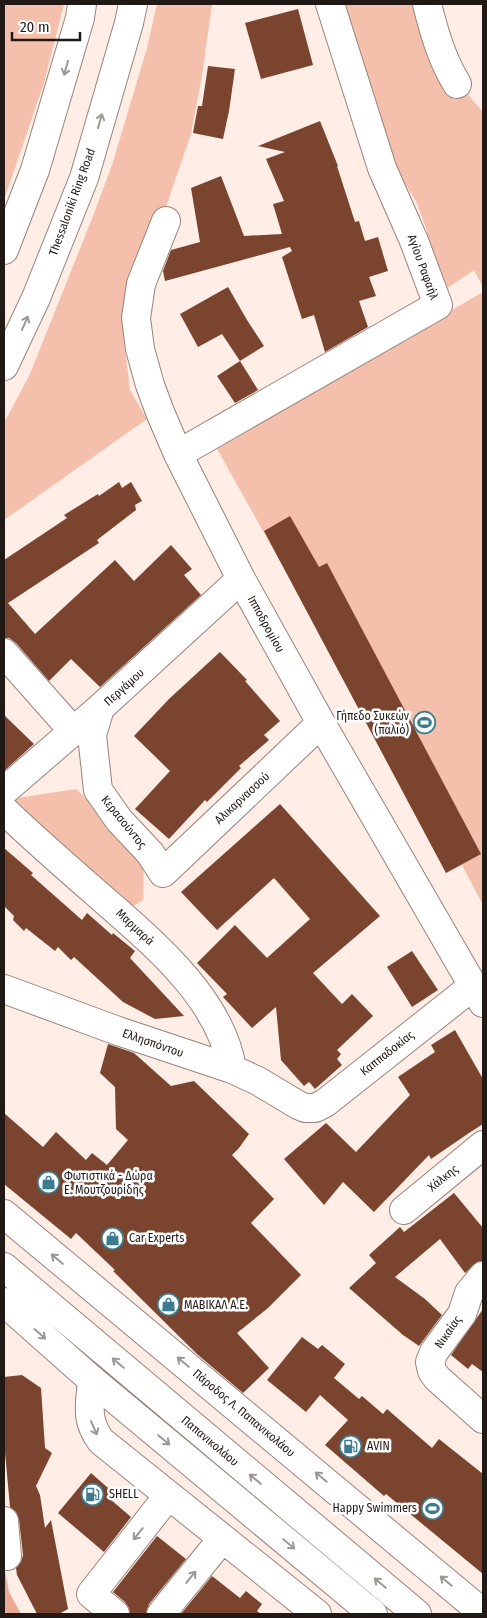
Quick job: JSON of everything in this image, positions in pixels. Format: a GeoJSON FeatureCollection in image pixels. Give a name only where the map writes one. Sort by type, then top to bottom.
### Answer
{"type":"FeatureCollection","features":[{"type":"Feature","properties":{"kind":"main road"},"geometry":{"type":"LineString","coordinates":[[4,250],[36,170],[80,18],[82,4]]}},
{"type":"Feature","properties":{"kind":"main road","name":"Thessaloniki Ring Road"},"geometry":{"type":"LineString","coordinates":[[4,366],[36,298],[84,178],[133,4]]}},
{"type":"Feature","properties":{"kind":"main road","name":"Αγίου Ραφαήλ"},"geometry":{"type":"LineString","coordinates":[[178,454],[438,305],[414,241],[382,168],[330,4]]}},
{"type":"Feature","properties":{"kind":"main road"},"geometry":{"type":"LineString","coordinates":[[427,4],[448,70],[457,84]]}},
{"type":"Feature","properties":{"kind":"main road","name":"Ιπποδρομίου"},"geometry":{"type":"LineString","coordinates":[[166,221],[141,284],[137,305],[136,324],[140,349],[150,386],[178,454],[241,579],[321,723],[478,995]]}},
{"type":"Feature","properties":{"kind":"main road","name":"Περγάμου"},"geometry":{"type":"LineString","coordinates":[[4,791],[74,732],[241,579]]}},
{"type":"Feature","properties":{"kind":"main road"},"geometry":{"type":"LineString","coordinates":[[4,653],[74,732]]}},
{"type":"Feature","properties":{"kind":"main road","name":"Κερασούντος"},"geometry":{"type":"LineString","coordinates":[[100,708],[92,735],[98,790],[119,820],[150,853],[163,873]]}},
{"type":"Feature","properties":{"kind":"main road","name":"Αλικαρνασσού"},"geometry":{"type":"LineString","coordinates":[[163,873],[321,723]]}},
{"type":"Feature","properties":{"kind":"main road","name":"Μαρμαρά"},"geometry":{"type":"LineString","coordinates":[[4,810],[176,966],[206,1004],[228,1051],[232,1069]]}},
{"type":"Feature","properties":{"kind":"main road","name":"Ελλησπόντου"},"geometry":{"type":"LineString","coordinates":[[4,989],[118,1031],[232,1069],[258,1081],[298,1105]]}},
{"type":"Feature","properties":{"kind":"main road","name":"Καππαδοκίας"},"geometry":{"type":"LineString","coordinates":[[298,1105],[310,1108],[319,1106],[478,995]]}},
{"type":"Feature","properties":{"kind":"main road","name":"Χάλκης"},"geometry":{"type":"LineString","coordinates":[[404,1210],[483,1146]]}},
{"type":"Feature","properties":{"kind":"main road","name":"Πάροδος Λ. Παπανικολάου"},"geometry":{"type":"LineString","coordinates":[[4,1214],[483,1613]]}},
{"type":"Feature","properties":{"kind":"main road","name":"Παπανικολάου"},"geometry":{"type":"LineString","coordinates":[[4,1267],[418,1614]]}},
{"type":"Feature","properties":{"kind":"main road","name":"Νικαίας"},"geometry":{"type":"LineString","coordinates":[[483,1276],[469,1293],[462,1314],[434,1352],[430,1362],[432,1371],[437,1378],[483,1419]]}},
{"type":"Feature","properties":{"kind":"main road"},"geometry":{"type":"LineString","coordinates":[[4,1302],[92,1380],[374,1614]]}},
{"type":"Feature","properties":{"kind":"main road"},"geometry":{"type":"LineString","coordinates":[[92,1380],[89,1412],[91,1426],[107,1447],[318,1614]]}},
{"type":"Feature","properties":{"kind":"main road"},"geometry":{"type":"LineString","coordinates":[[116,1614],[91,1594],[168,1496]]}},
{"type":"Feature","properties":{"kind":"main road"},"geometry":{"type":"LineString","coordinates":[[4,1521],[7,1556]]}},
{"type":"Feature","properties":{"kind":"main road"},"geometry":{"type":"LineString","coordinates":[[161,1614],[222,1539]]}},
{"type":"Feature","properties":{"kind":"shaded area"},"geometry":{"type":"Polygon","coordinates":[[[4,4],[64,4],[44,83],[4,200],[4,4]]]}},
{"type":"Feature","properties":{"kind":"shaded area"},"geometry":{"type":"Polygon","coordinates":[[[157,4],[212,4],[202,76],[191,134],[164,213],[126,310],[124,342],[130,390],[147,419],[4,520],[4,423],[30,374],[112,165],[147,48],[157,4]]]}},
{"type":"Feature","properties":{"kind":"shaded area"},"geometry":{"type":"Polygon","coordinates":[[[344,4],[418,4],[460,82],[483,112],[483,287],[474,270],[449,287],[440,284],[426,228],[416,201],[386,153],[344,4]]]}},
{"type":"Feature","properties":{"kind":"shaded area","name":"Γήπεδο Συκεών (παλιό)"},"geometry":{"type":"Polygon","coordinates":[[[483,292],[483,905],[462,865],[446,873],[291,581],[216,447],[483,292]]]}},
{"type":"Feature","properties":{"kind":"shaded area"},"geometry":{"type":"Polygon","coordinates":[[[76,789],[144,854],[143,900],[123,913],[4,800],[76,789]]]}},
{"type":"Feature","properties":{"kind":"shaded area"},"geometry":{"type":"Polygon","coordinates":[[[4,1566],[9,1592],[21,1614],[4,1614],[4,1566]]]}},
{"type":"Feature","properties":{"kind":"building"},"geometry":{"type":"Polygon","coordinates":[[[298,9],[313,65],[261,79],[245,23],[298,9]]]}},
{"type":"Feature","properties":{"kind":"building"},"geometry":{"type":"Polygon","coordinates":[[[208,66],[235,69],[223,139],[193,133],[198,106],[202,106],[208,66]]]}},
{"type":"Feature","properties":{"kind":"building"},"geometry":{"type":"Polygon","coordinates":[[[320,121],[338,166],[355,222],[359,221],[365,241],[378,237],[388,271],[369,277],[376,296],[359,301],[368,327],[325,352],[314,315],[302,319],[282,257],[292,251],[290,247],[165,281],[163,271],[171,250],[200,242],[191,188],[221,176],[244,236],[282,234],[273,204],[284,201],[266,159],[285,152],[258,146],[320,121]]]}},
{"type":"Feature","properties":{"kind":"building"},"geometry":{"type":"Polygon","coordinates":[[[228,287],[264,346],[240,361],[222,334],[198,347],[180,314],[228,287]]]}},
{"type":"Feature","properties":{"kind":"building"},"geometry":{"type":"Polygon","coordinates":[[[240,361],[258,390],[235,403],[217,376],[240,361]]]}},
{"type":"Feature","properties":{"kind":"building"},"geometry":{"type":"Polygon","coordinates":[[[119,482],[122,488],[131,482],[142,501],[135,505],[136,510],[97,540],[99,543],[8,603],[35,634],[115,560],[134,581],[171,545],[192,569],[184,575],[201,595],[100,687],[71,659],[49,681],[16,643],[9,638],[4,638],[4,560],[67,518],[64,515],[98,494],[99,496],[119,482]]]}},
{"type":"Feature","properties":{"kind":"building"},"geometry":{"type":"Polygon","coordinates":[[[290,516],[319,567],[327,563],[481,854],[446,873],[264,531],[290,516]]]}},
{"type":"Feature","properties":{"kind":"building"},"geometry":{"type":"Polygon","coordinates":[[[220,652],[247,680],[245,681],[280,721],[264,735],[269,740],[239,766],[241,768],[207,802],[205,800],[169,839],[135,809],[170,771],[134,736],[169,699],[220,652]]]}},
{"type":"Feature","properties":{"kind":"building"},"geometry":{"type":"Polygon","coordinates":[[[4,715],[34,744],[4,771],[4,715]]]}},
{"type":"Feature","properties":{"kind":"building"},"geometry":{"type":"Polygon","coordinates":[[[280,804],[380,916],[313,973],[342,1004],[352,994],[373,1016],[337,1050],[341,1054],[337,1059],[342,1065],[315,1089],[309,1082],[304,1086],[281,1060],[276,1007],[252,1028],[223,997],[227,994],[197,963],[235,925],[267,958],[310,919],[274,878],[217,930],[181,892],[280,804]]]}},
{"type":"Feature","properties":{"kind":"building"},"geometry":{"type":"Polygon","coordinates":[[[4,848],[33,873],[31,875],[82,920],[87,913],[112,935],[113,933],[135,951],[130,958],[184,1016],[155,1019],[123,1002],[74,957],[71,960],[58,947],[55,951],[26,928],[24,931],[13,920],[14,916],[4,906],[4,848]]]}},
{"type":"Feature","properties":{"kind":"building"},"geometry":{"type":"Polygon","coordinates":[[[412,951],[438,990],[412,1007],[387,967],[412,951]]]}},
{"type":"Feature","properties":{"kind":"building"},"geometry":{"type":"Polygon","coordinates":[[[455,1030],[483,1079],[483,1124],[431,1159],[429,1155],[374,1212],[343,1182],[324,1205],[284,1159],[326,1123],[356,1152],[410,1095],[398,1077],[435,1052],[431,1045],[455,1030]]]}},
{"type":"Feature","properties":{"kind":"building"},"geometry":{"type":"Polygon","coordinates":[[[108,1044],[134,1053],[171,1086],[194,1081],[249,1134],[232,1155],[274,1199],[251,1223],[301,1275],[268,1308],[237,1333],[269,1368],[243,1393],[197,1354],[76,1233],[71,1239],[4,1184],[4,1113],[43,1147],[56,1132],[86,1160],[92,1153],[107,1165],[128,1140],[116,1129],[115,1087],[100,1073],[108,1044]]]}},
{"type":"Feature","properties":{"kind":"building"},"geometry":{"type":"Polygon","coordinates":[[[454,1193],[483,1228],[483,1261],[477,1262],[465,1273],[440,1239],[395,1277],[425,1299],[442,1315],[419,1346],[403,1335],[349,1288],[376,1263],[369,1255],[400,1227],[404,1232],[454,1193]]]}},
{"type":"Feature","properties":{"kind":"building"},"geometry":{"type":"Polygon","coordinates":[[[483,1309],[483,1372],[472,1364],[468,1369],[451,1355],[483,1309]]]}},
{"type":"Feature","properties":{"kind":"building"},"geometry":{"type":"Polygon","coordinates":[[[302,1337],[318,1349],[322,1345],[345,1364],[334,1378],[359,1399],[362,1396],[383,1414],[387,1409],[432,1448],[439,1439],[483,1474],[483,1574],[386,1494],[384,1496],[325,1445],[348,1420],[320,1395],[306,1412],[267,1380],[302,1337]]]}},
{"type":"Feature","properties":{"kind":"building"},"geometry":{"type":"Polygon","coordinates":[[[22,1375],[41,1388],[45,1448],[52,1453],[36,1486],[40,1495],[45,1528],[51,1520],[68,1609],[59,1614],[37,1614],[17,1575],[16,1568],[21,1562],[23,1555],[19,1519],[16,1512],[10,1507],[4,1442],[4,1377],[22,1375]]]}},
{"type":"Feature","properties":{"kind":"building"},"geometry":{"type":"Polygon","coordinates":[[[91,1473],[115,1494],[110,1499],[131,1517],[104,1552],[58,1513],[91,1473]]]}},
{"type":"Feature","properties":{"kind":"building"},"geometry":{"type":"Polygon","coordinates":[[[157,1536],[186,1559],[149,1604],[146,1614],[130,1614],[125,1602],[113,1592],[157,1536]]]}},
{"type":"Feature","properties":{"kind":"building"},"geometry":{"type":"Polygon","coordinates":[[[212,1576],[240,1598],[246,1591],[262,1604],[257,1611],[261,1614],[181,1614],[212,1576]]]}},
{"type":"Feature","properties":{"kind":"place","name":"Γήπεδο Συκεών (παλιό)"},"geometry":{"type":"Point","coordinates":[425,723]}},
{"type":"Feature","properties":{"kind":"place","name":"Φωτιστικά - Δώρα Ε. Μουτζουρίδης"},"geometry":{"type":"Point","coordinates":[48,1183]}},
{"type":"Feature","properties":{"kind":"place","name":"Car Experts"},"geometry":{"type":"Point","coordinates":[113,1238]}},
{"type":"Feature","properties":{"kind":"place","name":"ΜΑΒΙΚΑΛ Α.Ε."},"geometry":{"type":"Point","coordinates":[168,1305]}},
{"type":"Feature","properties":{"kind":"place","name":"AVIN"},"geometry":{"type":"Point","coordinates":[351,1446]}},
{"type":"Feature","properties":{"kind":"place","name":"SHELL"},"geometry":{"type":"Point","coordinates":[93,1494]}},
{"type":"Feature","properties":{"kind":"place","name":"Happy Swimmers"},"geometry":{"type":"Point","coordinates":[433,1508]}}]}
